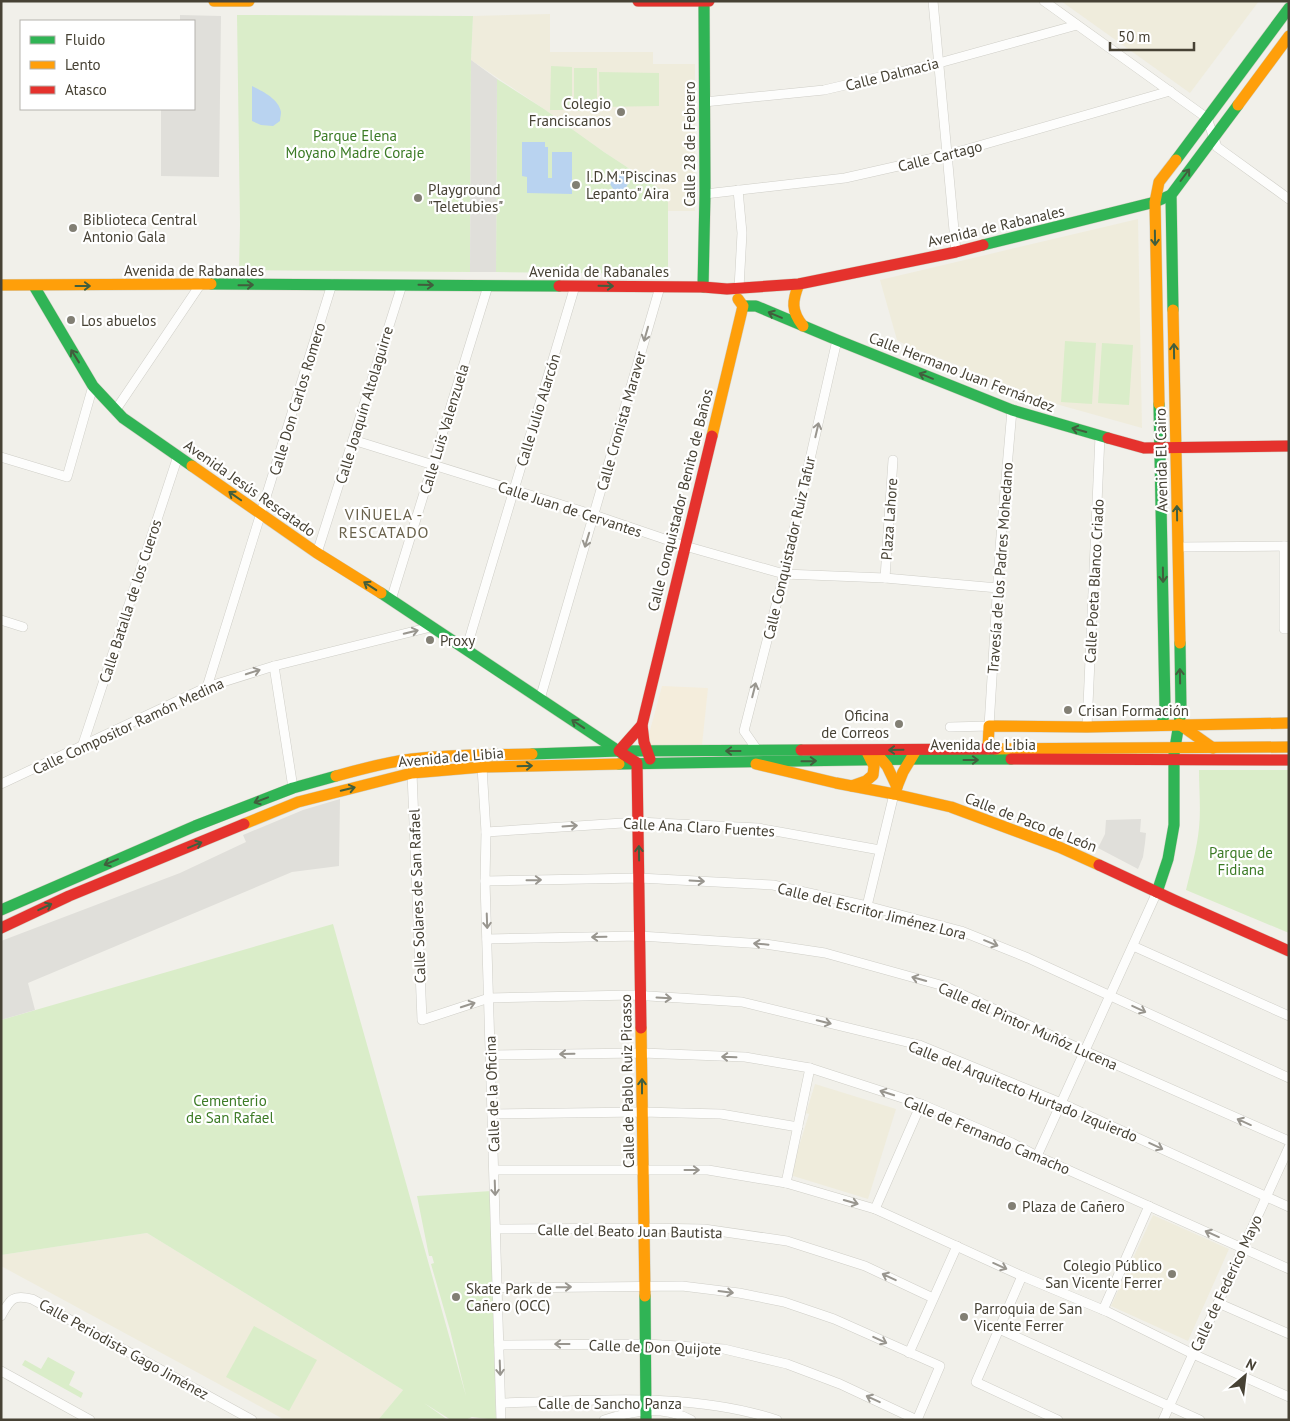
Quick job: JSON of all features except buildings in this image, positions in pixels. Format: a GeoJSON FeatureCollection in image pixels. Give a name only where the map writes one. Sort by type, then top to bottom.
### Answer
{"type":"FeatureCollection","features":[{"type":"Feature","properties":{"kind":"main road"},"geometry":{"type":"LineString","coordinates":[[214,1],[249,1]]}},
{"type":"Feature","properties":{"kind":"main road"},"geometry":{"type":"LineString","coordinates":[[638,1],[709,1]]}},
{"type":"Feature","properties":{"kind":"main road","name":"Calle 28 de Febrero"},"geometry":{"type":"LineString","coordinates":[[704,2],[704,287]]}},
{"type":"Feature","properties":{"kind":"main road","name":"Avenida El Cairo"},"geometry":{"type":"LineString","coordinates":[[1162,725],[1165,707],[1155,202],[1159,182],[1289,8]]}},
{"type":"Feature","properties":{"kind":"main road"},"geometry":{"type":"LineString","coordinates":[[1155,202],[1171,195],[1289,36]]}},
{"type":"Feature","properties":{"kind":"main road","name":"Avenida El Cairo"},"geometry":{"type":"LineString","coordinates":[[1171,195],[1181,706],[1179,724]]}},
{"type":"Feature","properties":{"kind":"main road","name":"Avenida de Rabanales"},"geometry":{"type":"LineString","coordinates":[[1,285],[332,284],[704,287],[727,289],[799,284],[956,252],[1155,202]]}},
{"type":"Feature","properties":{"kind":"main road"},"geometry":{"type":"LineString","coordinates":[[799,284],[793,296],[793,307],[796,318],[805,328]]}},
{"type":"Feature","properties":{"kind":"main road","name":"Avenida Jesús Rescatado"},"geometry":{"type":"LineString","coordinates":[[34,286],[93,386],[123,418],[317,553],[619,752]]}},
{"type":"Feature","properties":{"kind":"main road"},"geometry":{"type":"LineString","coordinates":[[727,289],[737,297],[743,306]]}},
{"type":"Feature","properties":{"kind":"main road","name":"Calle Hermano Juan Fernández"},"geometry":{"type":"LineString","coordinates":[[743,306],[756,306],[805,328],[1012,410],[1144,448],[1289,446]]}},
{"type":"Feature","properties":{"kind":"main road","name":"Calle Conquistador Benito de Baños"},"geometry":{"type":"LineString","coordinates":[[652,763],[644,742],[642,725],[743,306]]}},
{"type":"Feature","properties":{"kind":"main road","name":"Avenida de Libia"},"geometry":{"type":"LineString","coordinates":[[988,750],[989,726],[1087,727],[1289,723]]}},
{"type":"Feature","properties":{"kind":"main road"},"geometry":{"type":"LineString","coordinates":[[1157,892],[1166,868],[1174,826],[1174,754],[1179,724],[1213,748]]}},
{"type":"Feature","properties":{"kind":"main road","name":"Calle Conquistador Benito de Baños"},"geometry":{"type":"LineString","coordinates":[[619,752],[642,725]]}},
{"type":"Feature","properties":{"kind":"main road"},"geometry":{"type":"LineString","coordinates":[[1085,754],[1087,727]]}},
{"type":"Feature","properties":{"kind":"main road","name":"Avenida de Libia"},"geometry":{"type":"LineString","coordinates":[[1174,754],[1213,748],[1289,747]]}},
{"type":"Feature","properties":{"kind":"main road","name":"Avenida de Libia"},"geometry":{"type":"LineString","coordinates":[[913,754],[988,750],[1085,754]]}},
{"type":"Feature","properties":{"kind":"main road","name":"Avenida de Libia"},"geometry":{"type":"LineString","coordinates":[[1,910],[195,826],[293,788],[365,768],[412,759],[454,756],[647,751],[758,751],[873,755]]}},
{"type":"Feature","properties":{"kind":"main road"},"geometry":{"type":"LineString","coordinates":[[619,752],[638,763]]}},
{"type":"Feature","properties":{"kind":"main road"},"geometry":{"type":"LineString","coordinates":[[896,790],[913,754]]}},
{"type":"Feature","properties":{"kind":"main road","name":"Avenida de Libia"},"geometry":{"type":"LineString","coordinates":[[1,928],[69,896],[298,802],[412,773],[482,767],[749,762],[913,754],[1174,754],[1289,760]]}},
{"type":"Feature","properties":{"kind":"main road"},"geometry":{"type":"LineString","coordinates":[[873,755],[886,766],[896,790]]}},
{"type":"Feature","properties":{"kind":"main road"},"geometry":{"type":"LineString","coordinates":[[852,786],[869,780],[874,772],[873,755]]}},
{"type":"Feature","properties":{"kind":"main road","name":"Calle de Paco de León"},"geometry":{"type":"LineString","coordinates":[[749,762],[852,786],[896,790],[1001,825],[1059,847],[1289,951]]}},
{"type":"Feature","properties":{"kind":"main road","name":"Calle de Pablo Ruiz Picasso"},"geometry":{"type":"LineString","coordinates":[[638,763],[646,1410]]}},
{"type":"Feature","properties":{"kind":"street"},"geometry":{"type":"LineString","coordinates":[[933,1],[956,252]]}},
{"type":"Feature","properties":{"kind":"street"},"geometry":{"type":"LineString","coordinates":[[1044,1],[1207,118],[1218,147],[1289,199]]}},
{"type":"Feature","properties":{"kind":"street","name":"Calle Dalmacia"},"geometry":{"type":"LineString","coordinates":[[704,102],[824,90],[939,63],[1077,25]]}},
{"type":"Feature","properties":{"kind":"street","name":"Calle Cartago"},"geometry":{"type":"LineString","coordinates":[[705,194],[845,178],[947,155],[1170,91]]}},
{"type":"Feature","properties":{"kind":"street"},"geometry":{"type":"LineString","coordinates":[[738,190],[742,233],[739,288]]}},
{"type":"Feature","properties":{"kind":"street","name":"Calle Don Carlos Romero"},"geometry":{"type":"LineString","coordinates":[[207,687],[332,284]]}},
{"type":"Feature","properties":{"kind":"street"},"geometry":{"type":"LineString","coordinates":[[115,411],[200,285]]}},
{"type":"Feature","properties":{"kind":"street","name":"Calle Joaquín Altolaguirre"},"geometry":{"type":"LineString","coordinates":[[317,553],[402,285]]}},
{"type":"Feature","properties":{"kind":"street","name":"Calle Luis Valenzuela"},"geometry":{"type":"LineString","coordinates":[[391,600],[488,286]]}},
{"type":"Feature","properties":{"kind":"street","name":"Calle Julio Alarcón"},"geometry":{"type":"LineString","coordinates":[[466,650],[575,286]]}},
{"type":"Feature","properties":{"kind":"street","name":"Calle Cronista Maraver"},"geometry":{"type":"LineString","coordinates":[[540,699],[660,287]]}},
{"type":"Feature","properties":{"kind":"street","name":"Calle Conquistador Ruiz Tafur"},"geometry":{"type":"LineString","coordinates":[[758,751],[744,731],[784,574],[837,340]]}},
{"type":"Feature","properties":{"kind":"street"},"geometry":{"type":"LineString","coordinates":[[1,457],[67,476],[93,386]]}},
{"type":"Feature","properties":{"kind":"street","name":"Travesía de los Padres Mohedano"},"geometry":{"type":"LineString","coordinates":[[989,726],[1012,410]]}},
{"type":"Feature","properties":{"kind":"street","name":"Calle Poeta Blanco Criado"},"geometry":{"type":"LineString","coordinates":[[1087,727],[1100,436]]}},
{"type":"Feature","properties":{"kind":"street","name":"Calle Juan de Cervantes"},"geometry":{"type":"LineString","coordinates":[[353,440],[594,515],[685,546],[784,574],[885,578],[998,588]]}},
{"type":"Feature","properties":{"kind":"street","name":"Calle Batalla de los Cueros"},"geometry":{"type":"LineString","coordinates":[[82,747],[178,456]]}},
{"type":"Feature","properties":{"kind":"street","name":"Plaza Lahore"},"geometry":{"type":"LineString","coordinates":[[885,578],[892,460]]}},
{"type":"Feature","properties":{"kind":"street"},"geometry":{"type":"LineString","coordinates":[[1178,547],[1287,546],[1287,629]]}},
{"type":"Feature","properties":{"kind":"street"},"geometry":{"type":"LineString","coordinates":[[1,620],[23,627]]}},
{"type":"Feature","properties":{"kind":"street","name":"Calle Compositor Ramón Medina"},"geometry":{"type":"LineString","coordinates":[[1,784],[207,687],[274,666],[431,627]]}},
{"type":"Feature","properties":{"kind":"street"},"geometry":{"type":"LineString","coordinates":[[274,666],[293,788]]}},
{"type":"Feature","properties":{"kind":"street","name":"Avenida de Libia"},"geometry":{"type":"LineString","coordinates":[[950,727],[989,726]]}},
{"type":"Feature","properties":{"kind":"street","name":"Calle de la Oficina"},"geometry":{"type":"LineString","coordinates":[[482,767],[486,832],[485,881],[501,1420]]}},
{"type":"Feature","properties":{"kind":"street","name":"Calle Solares de San Rafael"},"geometry":{"type":"LineString","coordinates":[[412,773],[422,1020]]}},
{"type":"Feature","properties":{"kind":"street"},"geometry":{"type":"LineString","coordinates":[[867,906],[896,790]]}},
{"type":"Feature","properties":{"kind":"street","name":"Calle Ana Claro Fuentes"},"geometry":{"type":"LineString","coordinates":[[486,832],[638,822],[758,828],[880,850]]}},
{"type":"Feature","properties":{"kind":"street","name":"Calle del Escritor Jiménez Lora"},"geometry":{"type":"LineString","coordinates":[[485,881],[639,878],[773,885],[867,906],[961,931],[1028,958],[1289,1078]]}},
{"type":"Feature","properties":{"kind":"street"},"geometry":{"type":"LineString","coordinates":[[1037,1156],[1157,892]]}},
{"type":"Feature","properties":{"kind":"street","name":"Calle del Pintor Muñóz Lucena"},"geometry":{"type":"LineString","coordinates":[[487,939],[640,936],[765,944],[825,953],[944,986],[1085,1051],[1289,1141]]}},
{"type":"Feature","properties":{"kind":"street"},"geometry":{"type":"LineString","coordinates":[[1133,946],[1289,1016]]}},
{"type":"Feature","properties":{"kind":"street","name":"Calle del Arquitecto Hurtado Izquierdo"},"geometry":{"type":"LineString","coordinates":[[422,1020],[489,998],[641,996],[742,1002],[919,1045],[1061,1103],[1289,1207]]}},
{"type":"Feature","properties":{"kind":"street","name":"Calle de Fernando Camacho"},"geometry":{"type":"LineString","coordinates":[[490,1055],[642,1053],[745,1057],[810,1068],[921,1104],[1012,1143],[1289,1269]]}},
{"type":"Feature","properties":{"kind":"street"},"geometry":{"type":"LineString","coordinates":[[786,1183],[810,1068]]}},
{"type":"Feature","properties":{"kind":"street"},"geometry":{"type":"LineString","coordinates":[[875,1209],[921,1104]]}},
{"type":"Feature","properties":{"kind":"street"},"geometry":{"type":"LineString","coordinates":[[492,1114],[642,1112],[721,1114],[798,1127]]}},
{"type":"Feature","properties":{"kind":"street","name":"Calle de Federico Mayo"},"geometry":{"type":"LineString","coordinates":[[1163,1420],[1289,1147]]}},
{"type":"Feature","properties":{"kind":"street"},"geometry":{"type":"LineString","coordinates":[[494,1170],[708,1170],[786,1183],[875,1209],[1022,1276],[1103,1310],[1193,1354],[1289,1397]]}},
{"type":"Feature","properties":{"kind":"street"},"geometry":{"type":"LineString","coordinates":[[1103,1310],[1149,1206]]}},
{"type":"Feature","properties":{"kind":"street","name":"Calle del Beato Juan Bautista"},"geometry":{"type":"LineString","coordinates":[[496,1229],[704,1229],[787,1241],[865,1266],[933,1298]]}},
{"type":"Feature","properties":{"kind":"street"},"geometry":{"type":"LineString","coordinates":[[909,1353],[957,1246]]}},
{"type":"Feature","properties":{"kind":"street"},"geometry":{"type":"LineString","coordinates":[[1022,1276],[976,1382],[1058,1420]]}},
{"type":"Feature","properties":{"kind":"street"},"geometry":{"type":"LineString","coordinates":[[498,1288],[682,1286],[738,1293],[784,1302],[834,1319],[940,1366],[917,1420]]}},
{"type":"Feature","properties":{"kind":"street","name":"Calle Periodista Gago Jiménez"},"geometry":{"type":"LineString","coordinates":[[1,1316],[8,1303],[14,1298],[22,1296],[32,1299],[252,1420]]}},
{"type":"Feature","properties":{"kind":"street"},"geometry":{"type":"LineString","coordinates":[[1218,1302],[1289,1334]]}},
{"type":"Feature","properties":{"kind":"street"},"geometry":{"type":"LineString","coordinates":[[999,1329],[1200,1420]]}},
{"type":"Feature","properties":{"kind":"street","name":"Calle de Don Quijote"},"geometry":{"type":"LineString","coordinates":[[499,1345],[646,1344],[724,1349],[787,1364],[840,1384],[917,1420]]}},
{"type":"Feature","properties":{"kind":"street"},"geometry":{"type":"LineString","coordinates":[[1,1371],[90,1420]]}},
{"type":"Feature","properties":{"kind":"street","name":"Calle de Sancho Panza"},"geometry":{"type":"LineString","coordinates":[[501,1403],[646,1410],[685,1402],[736,1408],[777,1420]]}},
{"type":"Feature","properties":{"kind":"street"},"geometry":{"type":"LineString","coordinates":[[604,1420],[624,1413],[646,1410],[668,1412],[691,1420]]}},
{"type":"Feature","properties":{"kind":"shaded area"},"geometry":{"type":"Polygon","coordinates":[[[1061,1],[1259,1],[1190,93],[1061,1]]]}},
{"type":"Feature","properties":{"kind":"shaded area","name":"Colegio Franciscanos"},"geometry":{"type":"Polygon","coordinates":[[[550,14],[550,52],[653,52],[653,64],[695,64],[695,211],[668,211],[668,194],[471,60],[473,16],[550,14]]]}},
{"type":"Feature","properties":{"kind":"shaded area"},"geometry":{"type":"Polygon","coordinates":[[[180,15],[221,16],[219,177],[161,176],[161,110],[195,110],[195,20],[180,20],[180,15]]]}},
{"type":"Feature","properties":{"kind":"shaded area"},"geometry":{"type":"Polygon","coordinates":[[[471,60],[497,79],[496,272],[470,272],[471,60]]]}},
{"type":"Feature","properties":{"kind":"shaded area"},"geometry":{"type":"Polygon","coordinates":[[[1138,219],[1142,428],[1056,404],[897,340],[880,280],[1138,219]]]}},
{"type":"Feature","properties":{"kind":"shaded area"},"geometry":{"type":"Polygon","coordinates":[[[662,686],[708,688],[702,745],[646,745],[662,686]]]}},
{"type":"Feature","properties":{"kind":"shaded area"},"geometry":{"type":"Polygon","coordinates":[[[340,799],[339,866],[292,872],[28,983],[35,1010],[1,1020],[1,941],[180,873],[246,842],[243,835],[303,810],[340,799]]]}},
{"type":"Feature","properties":{"kind":"shaded area"},"geometry":{"type":"Polygon","coordinates":[[[1141,819],[1140,832],[1146,833],[1143,857],[1138,869],[1098,848],[1105,834],[1106,820],[1141,819]]]}},
{"type":"Feature","properties":{"kind":"shaded area"},"geometry":{"type":"Polygon","coordinates":[[[815,1084],[896,1109],[868,1199],[790,1175],[809,1114],[806,1113],[815,1084]]]}},
{"type":"Feature","properties":{"kind":"shaded area","name":"Colegio Público San Vicente Ferrer"},"geometry":{"type":"Polygon","coordinates":[[[1153,1215],[1229,1249],[1188,1341],[1111,1306],[1153,1215]]]}},
{"type":"Feature","properties":{"kind":"shaded area"},"geometry":{"type":"Polygon","coordinates":[[[147,1233],[403,1390],[378,1420],[285,1420],[1,1266],[1,1255],[147,1233]]]}},
{"type":"Feature","properties":{"kind":"green space","name":"Parque Elena Moyano Madre Coraje"},"geometry":{"type":"Polygon","coordinates":[[[237,15],[473,16],[470,272],[239,270],[237,15]]]}},
{"type":"Feature","properties":{"kind":"green space"},"geometry":{"type":"Polygon","coordinates":[[[551,66],[572,67],[572,110],[550,110],[551,66]]]}},
{"type":"Feature","properties":{"kind":"green space"},"geometry":{"type":"Polygon","coordinates":[[[574,68],[597,68],[597,111],[574,111],[574,68]]]}},
{"type":"Feature","properties":{"kind":"green space"},"geometry":{"type":"Polygon","coordinates":[[[599,72],[659,73],[659,106],[600,107],[599,72]]]}},
{"type":"Feature","properties":{"kind":"green space","name":"I.D.M.\"Piscinas Lepanto\" Aira"},"geometry":{"type":"Polygon","coordinates":[[[497,79],[668,194],[668,274],[496,272],[497,79]]]}},
{"type":"Feature","properties":{"kind":"green space"},"geometry":{"type":"Polygon","coordinates":[[[1065,341],[1096,343],[1092,404],[1061,402],[1065,341]]]}},
{"type":"Feature","properties":{"kind":"green space"},"geometry":{"type":"Polygon","coordinates":[[[1102,343],[1133,345],[1129,405],[1098,403],[1102,343]]]}},
{"type":"Feature","properties":{"kind":"green space","name":"Parque de Fidiana"},"geometry":{"type":"Polygon","coordinates":[[[1199,770],[1289,770],[1289,933],[1186,890],[1199,828],[1199,770]]]}},
{"type":"Feature","properties":{"kind":"green space","name":"Cementerio de San Rafael"},"geometry":{"type":"Polygon","coordinates":[[[333,924],[466,1396],[431,1264],[434,1263],[432,1256],[429,1256],[417,1196],[491,1191],[496,1420],[472,1417],[465,1420],[451,1420],[424,1403],[448,1420],[378,1420],[403,1390],[147,1233],[1,1255],[1,1020],[333,924]]]}},
{"type":"Feature","properties":{"kind":"green space"},"geometry":{"type":"Polygon","coordinates":[[[254,1326],[317,1360],[289,1411],[226,1377],[254,1326]]]}},
{"type":"Feature","properties":{"kind":"green space"},"geometry":{"type":"Polygon","coordinates":[[[48,1357],[75,1372],[69,1385],[83,1393],[81,1398],[22,1365],[25,1360],[41,1369],[48,1357]]]}},
{"type":"Feature","properties":{"kind":"water"},"geometry":{"type":"Polygon","coordinates":[[[252,86],[270,96],[280,107],[280,121],[273,126],[261,125],[252,121],[252,86]]]}},
{"type":"Feature","properties":{"kind":"water"},"geometry":{"type":"Polygon","coordinates":[[[522,142],[545,142],[545,147],[548,147],[548,178],[552,178],[552,152],[572,152],[572,194],[527,193],[527,177],[522,176],[522,142]]]}},
{"type":"Feature","properties":{"kind":"water"},"geometry":{"type":"Polygon","coordinates":[[[619,173],[625,176],[628,182],[625,188],[619,191],[613,188],[610,182],[613,176],[619,173]]]}},
{"type":"Feature","properties":{"kind":"traffic: fast"},"geometry":{"type":"LineString","coordinates":[[703,287],[705,194],[704,2]]}},
{"type":"Feature","properties":{"kind":"traffic: fast"},"geometry":{"type":"LineString","coordinates":[[1176,160],[1289,8]]}},
{"type":"Feature","properties":{"kind":"traffic: fast"},"geometry":{"type":"LineString","coordinates":[[1173,310],[1171,195],[1238,105]]}},
{"type":"Feature","properties":{"kind":"traffic: fast"},"geometry":{"type":"LineString","coordinates":[[983,245],[1155,202],[1171,195]]}},
{"type":"Feature","properties":{"kind":"traffic: fast"},"geometry":{"type":"LineString","coordinates":[[211,284],[559,286]]}},
{"type":"Feature","properties":{"kind":"traffic: fast"},"geometry":{"type":"LineString","coordinates":[[34,286],[93,386],[123,418],[192,466]]}},
{"type":"Feature","properties":{"kind":"traffic: fast"},"geometry":{"type":"LineString","coordinates":[[743,306],[756,306],[1012,410],[1108,438]]}},
{"type":"Feature","properties":{"kind":"traffic: fast"},"geometry":{"type":"LineString","coordinates":[[1159,404],[1165,707],[1162,725]]}},
{"type":"Feature","properties":{"kind":"traffic: fast"},"geometry":{"type":"LineString","coordinates":[[381,593],[623,754]]}},
{"type":"Feature","properties":{"kind":"traffic: fast"},"geometry":{"type":"LineString","coordinates":[[1157,892],[1168,859],[1174,825],[1174,754],[1181,711],[1180,643]]}},
{"type":"Feature","properties":{"kind":"traffic: fast"},"geometry":{"type":"LineString","coordinates":[[532,754],[619,751],[801,750]]}},
{"type":"Feature","properties":{"kind":"traffic: fast"},"geometry":{"type":"LineString","coordinates":[[619,764],[1011,759]]}},
{"type":"Feature","properties":{"kind":"traffic: fast"},"geometry":{"type":"LineString","coordinates":[[1,910],[195,826],[293,788],[336,776]]}},
{"type":"Feature","properties":{"kind":"traffic: fast"},"geometry":{"type":"LineString","coordinates":[[645,1296],[646,1420]]}},
{"type":"Feature","properties":{"kind":"traffic: slow"},"geometry":{"type":"LineString","coordinates":[[214,1],[249,1]]}},
{"type":"Feature","properties":{"kind":"traffic: slow"},"geometry":{"type":"LineString","coordinates":[[1238,105],[1289,36]]}},
{"type":"Feature","properties":{"kind":"traffic: slow"},"geometry":{"type":"LineString","coordinates":[[1159,404],[1155,202],[1159,182],[1176,160]]}},
{"type":"Feature","properties":{"kind":"traffic: slow"},"geometry":{"type":"LineString","coordinates":[[1,285],[211,284]]}},
{"type":"Feature","properties":{"kind":"traffic: slow"},"geometry":{"type":"LineString","coordinates":[[799,284],[794,306],[796,316],[803,326]]}},
{"type":"Feature","properties":{"kind":"traffic: slow"},"geometry":{"type":"LineString","coordinates":[[712,436],[743,306],[738,299]]}},
{"type":"Feature","properties":{"kind":"traffic: slow"},"geometry":{"type":"LineString","coordinates":[[1173,310],[1180,643]]}},
{"type":"Feature","properties":{"kind":"traffic: slow"},"geometry":{"type":"LineString","coordinates":[[192,466],[317,553],[381,593]]}},
{"type":"Feature","properties":{"kind":"traffic: slow"},"geometry":{"type":"LineString","coordinates":[[988,749],[989,726],[1087,727],[1289,723]]}},
{"type":"Feature","properties":{"kind":"traffic: slow"},"geometry":{"type":"LineString","coordinates":[[1179,724],[1213,748]]}},
{"type":"Feature","properties":{"kind":"traffic: slow"},"geometry":{"type":"LineString","coordinates":[[996,749],[1289,747]]}},
{"type":"Feature","properties":{"kind":"traffic: slow"},"geometry":{"type":"LineString","coordinates":[[852,786],[866,781],[873,775],[874,766],[867,752]]}},
{"type":"Feature","properties":{"kind":"traffic: slow"},"geometry":{"type":"LineString","coordinates":[[894,794],[903,772],[915,752]]}},
{"type":"Feature","properties":{"kind":"traffic: slow"},"geometry":{"type":"LineString","coordinates":[[876,753],[887,766],[897,787]]}},
{"type":"Feature","properties":{"kind":"traffic: slow"},"geometry":{"type":"LineString","coordinates":[[336,776],[364,768],[427,757],[532,754]]}},
{"type":"Feature","properties":{"kind":"traffic: slow"},"geometry":{"type":"LineString","coordinates":[[244,824],[298,802],[412,773],[482,767],[619,764]]}},
{"type":"Feature","properties":{"kind":"traffic: slow"},"geometry":{"type":"LineString","coordinates":[[756,764],[951,807],[1059,847],[1099,865]]}},
{"type":"Feature","properties":{"kind":"traffic: slow"},"geometry":{"type":"LineString","coordinates":[[641,1028],[645,1296]]}},
{"type":"Feature","properties":{"kind":"traffic: jam"},"geometry":{"type":"LineString","coordinates":[[638,1],[709,1]]}},
{"type":"Feature","properties":{"kind":"traffic: jam"},"geometry":{"type":"LineString","coordinates":[[559,286],[703,287],[727,289],[799,284],[983,245]]}},
{"type":"Feature","properties":{"kind":"traffic: jam"},"geometry":{"type":"LineString","coordinates":[[650,759],[644,742],[642,725],[712,436]]}},
{"type":"Feature","properties":{"kind":"traffic: jam"},"geometry":{"type":"LineString","coordinates":[[1108,438],[1144,448],[1289,446]]}},
{"type":"Feature","properties":{"kind":"traffic: jam"},"geometry":{"type":"LineString","coordinates":[[619,751],[642,725]]}},
{"type":"Feature","properties":{"kind":"traffic: jam"},"geometry":{"type":"LineString","coordinates":[[801,750],[996,749]]}},
{"type":"Feature","properties":{"kind":"traffic: jam"},"geometry":{"type":"LineString","coordinates":[[623,754],[637,763],[641,1028]]}},
{"type":"Feature","properties":{"kind":"traffic: jam"},"geometry":{"type":"LineString","coordinates":[[1011,759],[1289,760]]}},
{"type":"Feature","properties":{"kind":"traffic: jam"},"geometry":{"type":"LineString","coordinates":[[1,928],[69,896],[244,824]]}},
{"type":"Feature","properties":{"kind":"traffic: jam"},"geometry":{"type":"LineString","coordinates":[[1099,865],[1289,951]]}},
{"type":"Feature","properties":{"kind":"place","name":"Colegio Franciscanos"},"geometry":{"type":"Point","coordinates":[621,112]}},
{"type":"Feature","properties":{"kind":"place","name":"I.D.M.\"Piscinas Lepanto\" Aira"},"geometry":{"type":"Point","coordinates":[576,185]}},
{"type":"Feature","properties":{"kind":"place","name":"Playground \"Teletubies\""},"geometry":{"type":"Point","coordinates":[418,198]}},
{"type":"Feature","properties":{"kind":"place","name":"Biblioteca Central Antonio Gala"},"geometry":{"type":"Point","coordinates":[73,228]}},
{"type":"Feature","properties":{"kind":"place","name":"Los abuelos"},"geometry":{"type":"Point","coordinates":[71,320]}},
{"type":"Feature","properties":{"kind":"place","name":"Proxy"},"geometry":{"type":"Point","coordinates":[430,640]}},
{"type":"Feature","properties":{"kind":"place","name":"Crisan Formación"},"geometry":{"type":"Point","coordinates":[1068,710]}},
{"type":"Feature","properties":{"kind":"place","name":"Oficina de Correos"},"geometry":{"type":"Point","coordinates":[899,724]}},
{"type":"Feature","properties":{"kind":"place","name":"Plaza de Cañero"},"geometry":{"type":"Point","coordinates":[1012,1206]}},
{"type":"Feature","properties":{"kind":"place","name":"Colegio Público San Vicente Ferrer"},"geometry":{"type":"Point","coordinates":[1172,1274]}},
{"type":"Feature","properties":{"kind":"place","name":"Skate Park de Cañero (OCC)"},"geometry":{"type":"Point","coordinates":[456,1297]}},
{"type":"Feature","properties":{"kind":"place","name":"Parroquia de San Vicente Ferrer"},"geometry":{"type":"Point","coordinates":[964,1317]}},
{"type":"Feature","properties":{"kind":"district","name":"VIÑUELA - RESCATADO"},"geometry":{"type":"Point","coordinates":[384,523]}}]}
